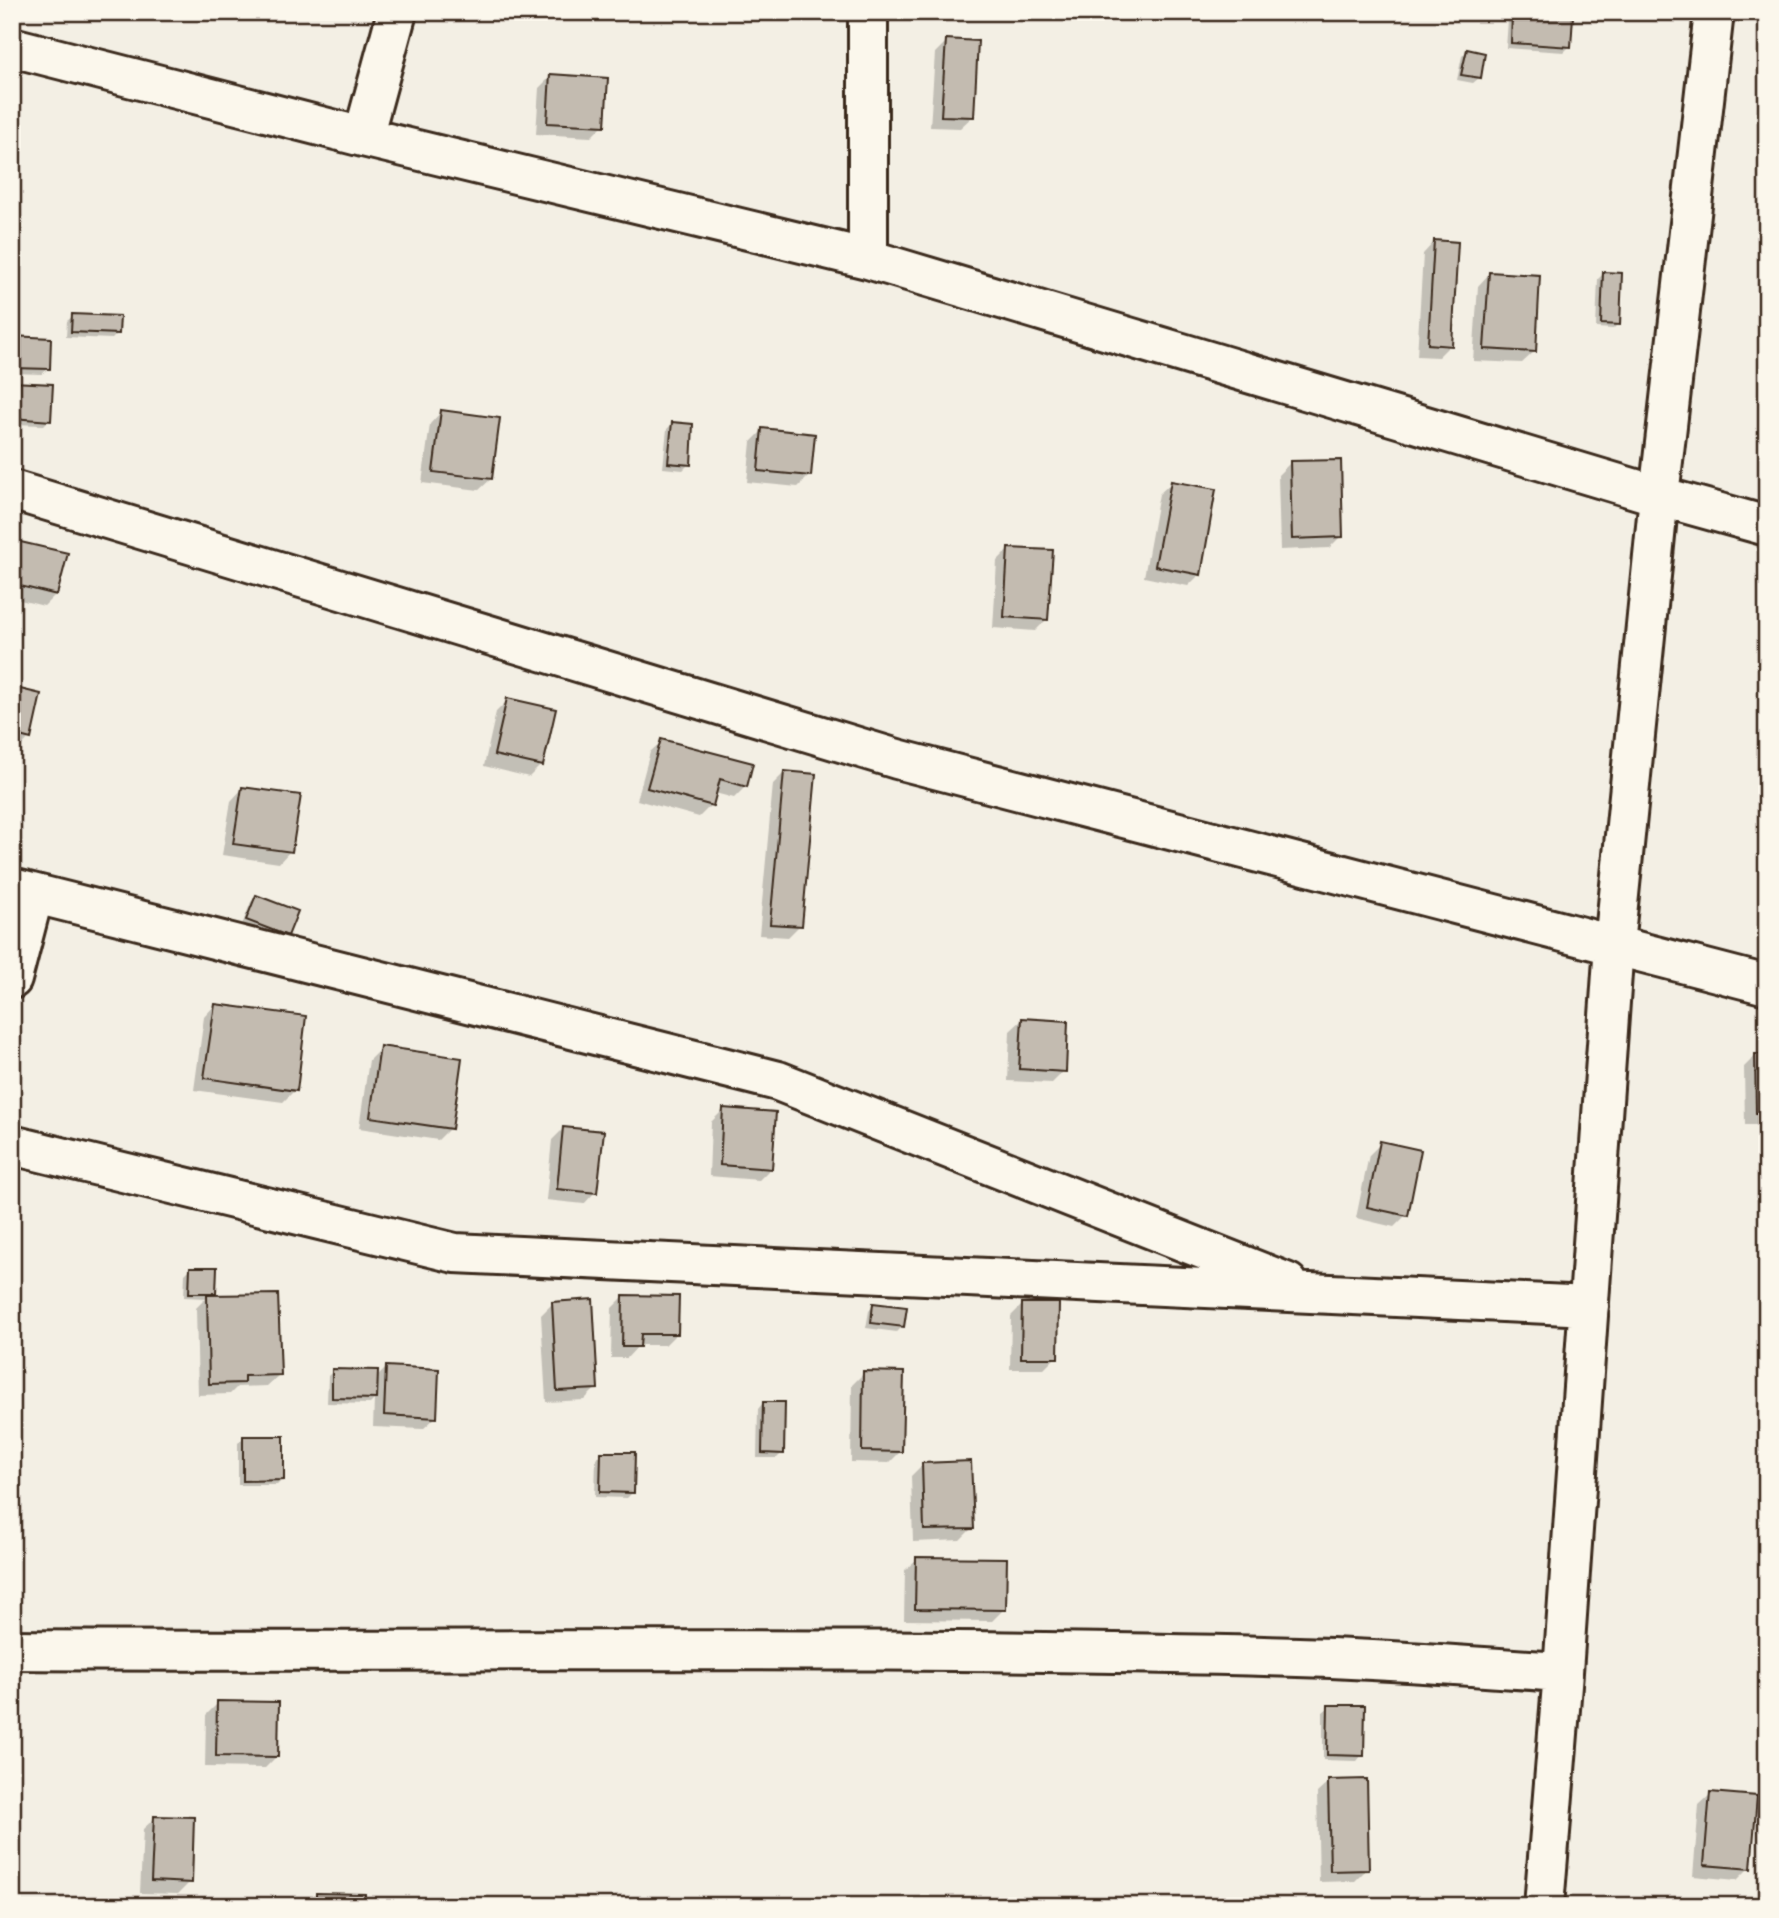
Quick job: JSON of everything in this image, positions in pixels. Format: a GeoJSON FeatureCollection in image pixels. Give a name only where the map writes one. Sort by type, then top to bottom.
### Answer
{"type":"FeatureCollection","features":[{"type":"Feature","properties":{"kind":"street"},"geometry":{"type":"LineString","coordinates":[[363,137],[397,12]]}},
{"type":"Feature","properties":{"kind":"street"},"geometry":{"type":"LineString","coordinates":[[868,259],[869,12]]}},
{"type":"Feature","properties":{"kind":"street"},"geometry":{"type":"LineString","coordinates":[[1544,1906],[1614,945],[1659,496],[1714,12]]}},
{"type":"Feature","properties":{"kind":"street"},"geometry":{"type":"LineString","coordinates":[[12,47],[363,137],[868,259],[1767,526]]}},
{"type":"Feature","properties":{"kind":"street"},"geometry":{"type":"LineString","coordinates":[[12,490],[897,759],[1767,985]]}},
{"type":"Feature","properties":{"kind":"street"},"geometry":{"type":"LineString","coordinates":[[12,979],[23,891],[778,1080],[1316,1294]]}},
{"type":"Feature","properties":{"kind":"street"},"geometry":{"type":"LineString","coordinates":[[12,1145],[455,1254],[1588,1306]]}},
{"type":"Feature","properties":{"kind":"street"},"geometry":{"type":"LineString","coordinates":[[12,1650],[305,1652],[751,1649],[1302,1657],[1563,1672]]}},
{"type":"Feature","properties":{"kind":"building"},"geometry":{"type":"Polygon","coordinates":[[[1512,13],[1573,16],[1571,47],[1511,43],[1512,13]]]}},
{"type":"Feature","properties":{"kind":"building"},"geometry":{"type":"Polygon","coordinates":[[[946,39],[978,41],[974,117],[941,116],[946,39]]]}},
{"type":"Feature","properties":{"kind":"building"},"geometry":{"type":"Polygon","coordinates":[[[1467,49],[1485,53],[1481,78],[1461,75],[1467,49]]]}},
{"type":"Feature","properties":{"kind":"building"},"geometry":{"type":"Polygon","coordinates":[[[550,74],[608,78],[605,126],[547,123],[550,74]]]}},
{"type":"Feature","properties":{"kind":"building"},"geometry":{"type":"Polygon","coordinates":[[[1434,240],[1458,242],[1452,346],[1428,344],[1434,240]]]}},
{"type":"Feature","properties":{"kind":"building"},"geometry":{"type":"Polygon","coordinates":[[[1489,272],[1540,275],[1536,352],[1484,349],[1489,272]]]}},
{"type":"Feature","properties":{"kind":"building"},"geometry":{"type":"Polygon","coordinates":[[[1603,272],[1622,273],[1620,325],[1601,324],[1603,272]]]}},
{"type":"Feature","properties":{"kind":"building"},"geometry":{"type":"Polygon","coordinates":[[[72,314],[120,316],[119,334],[71,332],[72,314]]]}},
{"type":"Feature","properties":{"kind":"building"},"geometry":{"type":"Polygon","coordinates":[[[12,336],[51,338],[50,369],[12,368],[12,336]]]}},
{"type":"Feature","properties":{"kind":"building"},"geometry":{"type":"Polygon","coordinates":[[[12,382],[53,384],[51,421],[12,418],[12,382]]]}},
{"type":"Feature","properties":{"kind":"building"},"geometry":{"type":"Polygon","coordinates":[[[441,410],[500,418],[492,479],[433,472],[441,410]]]}},
{"type":"Feature","properties":{"kind":"building"},"geometry":{"type":"Polygon","coordinates":[[[672,422],[693,424],[691,465],[668,463],[672,422]]]}},
{"type":"Feature","properties":{"kind":"building"},"geometry":{"type":"Polygon","coordinates":[[[762,428],[815,434],[811,476],[758,471],[762,428]]]}},
{"type":"Feature","properties":{"kind":"building"},"geometry":{"type":"Polygon","coordinates":[[[1341,460],[1343,537],[1292,539],[1290,461],[1341,460]]]}},
{"type":"Feature","properties":{"kind":"building"},"geometry":{"type":"Polygon","coordinates":[[[1171,481],[1216,489],[1201,575],[1155,566],[1171,481]]]}},
{"type":"Feature","properties":{"kind":"building"},"geometry":{"type":"Polygon","coordinates":[[[12,540],[68,553],[57,595],[12,584],[12,540]]]}},
{"type":"Feature","properties":{"kind":"building"},"geometry":{"type":"Polygon","coordinates":[[[1008,548],[1053,550],[1048,620],[1004,617],[1008,548]]]}},
{"type":"Feature","properties":{"kind":"building"},"geometry":{"type":"Polygon","coordinates":[[[12,687],[41,694],[31,739],[12,734],[12,687]]]}},
{"type":"Feature","properties":{"kind":"building"},"geometry":{"type":"Polygon","coordinates":[[[507,698],[556,709],[543,766],[494,755],[507,698]]]}},
{"type":"Feature","properties":{"kind":"building"},"geometry":{"type":"Polygon","coordinates":[[[661,739],[753,763],[747,787],[720,779],[713,806],[647,788],[661,739]]]}},
{"type":"Feature","properties":{"kind":"building"},"geometry":{"type":"Polygon","coordinates":[[[784,771],[816,774],[802,926],[770,924],[784,771]]]}},
{"type":"Feature","properties":{"kind":"building"},"geometry":{"type":"Polygon","coordinates":[[[242,787],[301,795],[292,852],[233,844],[242,787]]]}},
{"type":"Feature","properties":{"kind":"building"},"geometry":{"type":"Polygon","coordinates":[[[256,895],[298,911],[288,936],[246,920],[256,895]]]}},
{"type":"Feature","properties":{"kind":"building"},"geometry":{"type":"Polygon","coordinates":[[[215,1004],[306,1016],[297,1091],[204,1078],[215,1004]]]}},
{"type":"Feature","properties":{"kind":"building"},"geometry":{"type":"Polygon","coordinates":[[[1022,1018],[1068,1021],[1066,1072],[1019,1069],[1022,1018]]]}},
{"type":"Feature","properties":{"kind":"building"},"geometry":{"type":"Polygon","coordinates":[[[380,1046],[462,1058],[452,1129],[370,1117],[380,1046]]]}},
{"type":"Feature","properties":{"kind":"building"},"geometry":{"type":"Polygon","coordinates":[[[1755,1054],[1767,1054],[1767,1114],[1756,1114],[1755,1054]]]}},
{"type":"Feature","properties":{"kind":"building"},"geometry":{"type":"Polygon","coordinates":[[[723,1108],[776,1112],[772,1169],[720,1165],[723,1108]]]}},
{"type":"Feature","properties":{"kind":"building"},"geometry":{"type":"Polygon","coordinates":[[[563,1127],[604,1131],[597,1193],[557,1189],[563,1127]]]}},
{"type":"Feature","properties":{"kind":"building"},"geometry":{"type":"Polygon","coordinates":[[[1380,1141],[1421,1150],[1408,1216],[1367,1207],[1380,1141]]]}},
{"type":"Feature","properties":{"kind":"building"},"geometry":{"type":"Polygon","coordinates":[[[190,1267],[217,1267],[216,1293],[189,1293],[190,1267]]]}},
{"type":"Feature","properties":{"kind":"building"},"geometry":{"type":"Polygon","coordinates":[[[278,1294],[281,1375],[244,1376],[244,1383],[209,1384],[207,1295],[278,1294]]]}},
{"type":"Feature","properties":{"kind":"building"},"geometry":{"type":"Polygon","coordinates":[[[623,1295],[679,1296],[678,1334],[641,1334],[640,1347],[622,1347],[623,1295]]]}},
{"type":"Feature","properties":{"kind":"building"},"geometry":{"type":"Polygon","coordinates":[[[593,1299],[598,1389],[557,1391],[552,1302],[593,1299]]]}},
{"type":"Feature","properties":{"kind":"building"},"geometry":{"type":"Polygon","coordinates":[[[873,1303],[907,1307],[904,1327],[871,1323],[873,1303]]]}},
{"type":"Feature","properties":{"kind":"building"},"geometry":{"type":"Polygon","coordinates":[[[1022,1303],[1059,1303],[1058,1358],[1021,1358],[1022,1303]]]}},
{"type":"Feature","properties":{"kind":"building"},"geometry":{"type":"Polygon","coordinates":[[[386,1366],[439,1369],[437,1418],[384,1415],[386,1366]]]}},
{"type":"Feature","properties":{"kind":"building"},"geometry":{"type":"Polygon","coordinates":[[[332,1369],[378,1370],[377,1399],[332,1398],[332,1369]]]}},
{"type":"Feature","properties":{"kind":"building"},"geometry":{"type":"Polygon","coordinates":[[[863,1371],[904,1372],[902,1452],[862,1451],[863,1371]]]}},
{"type":"Feature","properties":{"kind":"building"},"geometry":{"type":"Polygon","coordinates":[[[763,1402],[785,1402],[784,1454],[762,1453],[763,1402]]]}},
{"type":"Feature","properties":{"kind":"building"},"geometry":{"type":"Polygon","coordinates":[[[243,1436],[284,1436],[284,1480],[243,1481],[243,1436]]]}},
{"type":"Feature","properties":{"kind":"building"},"geometry":{"type":"Polygon","coordinates":[[[601,1452],[635,1452],[634,1493],[600,1492],[601,1452]]]}},
{"type":"Feature","properties":{"kind":"building"},"geometry":{"type":"Polygon","coordinates":[[[971,1461],[974,1529],[924,1530],[922,1463],[971,1461]]]}},
{"type":"Feature","properties":{"kind":"building"},"geometry":{"type":"Polygon","coordinates":[[[916,1557],[1007,1558],[1006,1610],[915,1609],[916,1557]]]}},
{"type":"Feature","properties":{"kind":"building"},"geometry":{"type":"Polygon","coordinates":[[[217,1701],[279,1702],[278,1757],[216,1756],[217,1701]]]}},
{"type":"Feature","properties":{"kind":"building"},"geometry":{"type":"Polygon","coordinates":[[[1328,1705],[1365,1705],[1364,1756],[1327,1755],[1328,1705]]]}},
{"type":"Feature","properties":{"kind":"building"},"geometry":{"type":"Polygon","coordinates":[[[1367,1779],[1369,1870],[1330,1871],[1328,1780],[1367,1779]]]}},
{"type":"Feature","properties":{"kind":"building"},"geometry":{"type":"Polygon","coordinates":[[[1710,1792],[1757,1796],[1751,1869],[1704,1865],[1710,1792]]]}},
{"type":"Feature","properties":{"kind":"building"},"geometry":{"type":"Polygon","coordinates":[[[154,1816],[194,1817],[192,1883],[151,1881],[154,1816]]]}},
{"type":"Feature","properties":{"kind":"building"},"geometry":{"type":"Polygon","coordinates":[[[316,1893],[365,1894],[365,1906],[316,1906],[316,1893]]]}}]}
